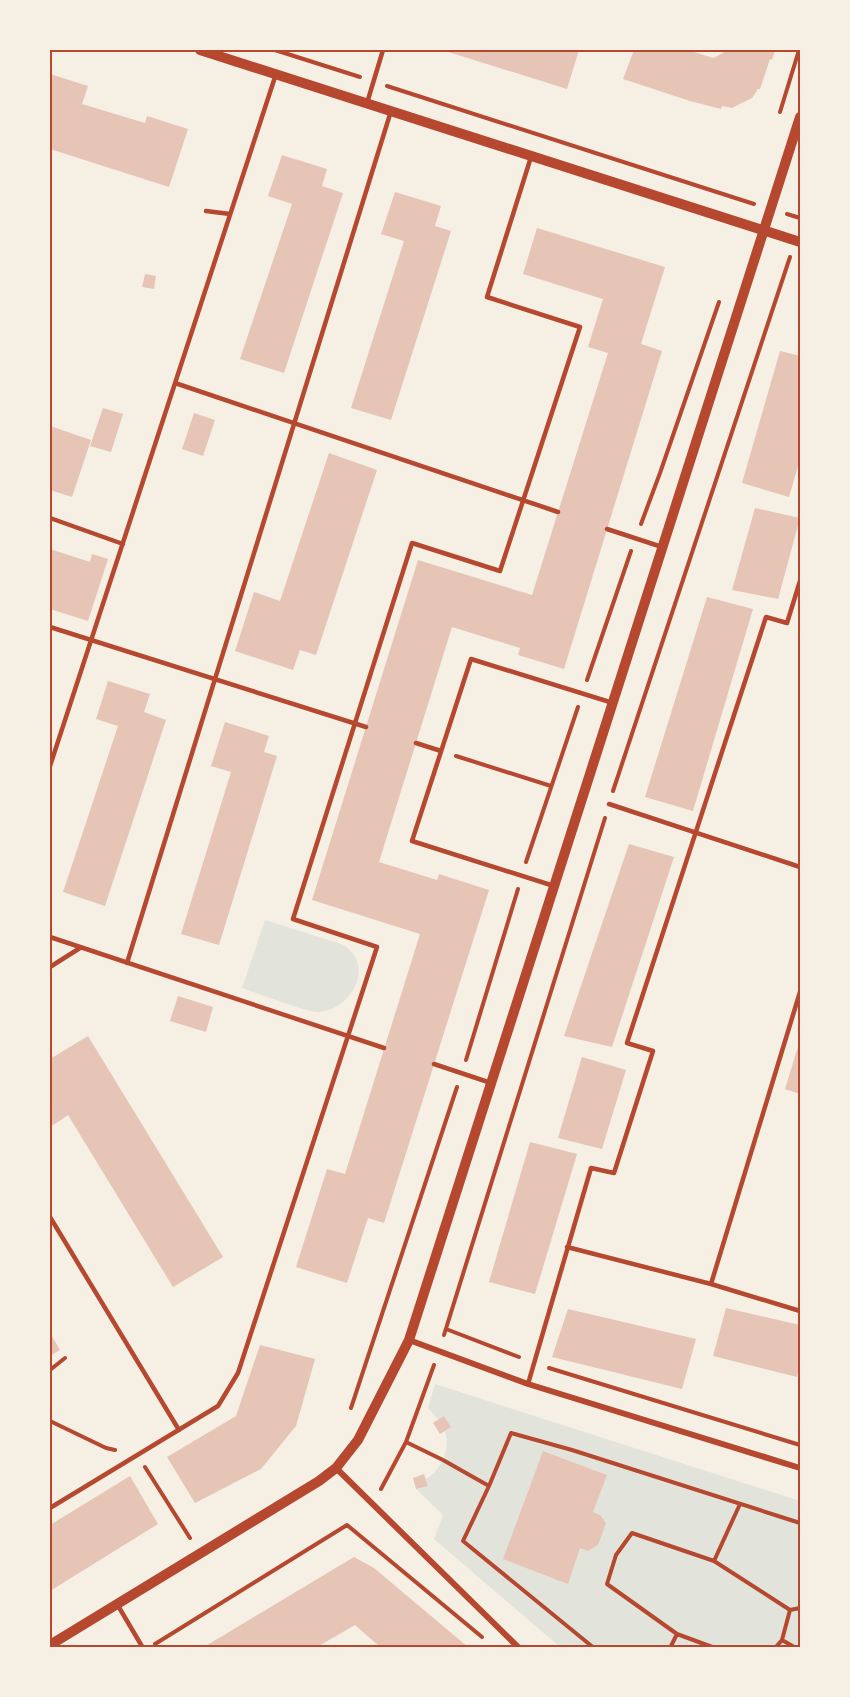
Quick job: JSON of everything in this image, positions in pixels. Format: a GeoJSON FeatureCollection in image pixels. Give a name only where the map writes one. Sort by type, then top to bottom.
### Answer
{"type":"FeatureCollection","features":[{"type":"Feature","properties":{"kind":"street"},"geometry":{"type":"LineString","coordinates":[[200,50],[798,242]]}},
{"type":"Feature","properties":{"kind":"street"},"geometry":{"type":"LineString","coordinates":[[50,1646],[319,1481],[336,1468],[358,1440],[410,1340],[801,117]]}},
{"type":"Feature","properties":{"kind":"street"},"geometry":{"type":"LineString","coordinates":[[410,1340],[528,1384],[801,1468]]}},
{"type":"Feature","properties":{"kind":"street"},"geometry":{"type":"LineString","coordinates":[[336,1468],[519,1647]]}},
{"type":"Feature","properties":{"kind":"lane"},"geometry":{"type":"LineString","coordinates":[[367,103],[383,50]]}},
{"type":"Feature","properties":{"kind":"lane"},"geometry":{"type":"LineString","coordinates":[[50,766],[276,74]]}},
{"type":"Feature","properties":{"kind":"lane"},"geometry":{"type":"LineString","coordinates":[[127,963],[391,111]]}},
{"type":"Feature","properties":{"kind":"lane"},"geometry":{"type":"LineString","coordinates":[[50,1508],[218,1406],[238,1373],[377,947],[293,920],[412,543],[500,571],[580,327],[487,297],[531,156]]}},
{"type":"Feature","properties":{"kind":"lane"},"geometry":{"type":"LineString","coordinates":[[206,211],[230,214]]}},
{"type":"Feature","properties":{"kind":"lane"},"geometry":{"type":"LineString","coordinates":[[175,383],[558,512]]}},
{"type":"Feature","properties":{"kind":"lane"},"geometry":{"type":"LineString","coordinates":[[50,518],[123,544]]}},
{"type":"Feature","properties":{"kind":"lane"},"geometry":{"type":"LineString","coordinates":[[607,529],[662,547]]}},
{"type":"Feature","properties":{"kind":"lane"},"geometry":{"type":"LineString","coordinates":[[528,1384],[591,1168],[614,1173],[650,1062],[653,1051],[627,1043],[766,617],[787,623],[801,581]]}},
{"type":"Feature","properties":{"kind":"lane"},"geometry":{"type":"LineString","coordinates":[[50,627],[366,727]]}},
{"type":"Feature","properties":{"kind":"lane"},"geometry":{"type":"LineString","coordinates":[[554,886],[412,841],[441,751],[471,659],[613,703]]}},
{"type":"Feature","properties":{"kind":"lane"},"geometry":{"type":"LineString","coordinates":[[416,743],[441,751]]}},
{"type":"Feature","properties":{"kind":"lane"},"geometry":{"type":"LineString","coordinates":[[609,804],[801,867]]}},
{"type":"Feature","properties":{"kind":"lane"},"geometry":{"type":"LineString","coordinates":[[50,937],[384,1048]]}},
{"type":"Feature","properties":{"kind":"lane"},"geometry":{"type":"LineString","coordinates":[[50,966],[81,947]]}},
{"type":"Feature","properties":{"kind":"lane"},"geometry":{"type":"LineString","coordinates":[[711,1284],[801,992]]}},
{"type":"Feature","properties":{"kind":"lane"},"geometry":{"type":"LineString","coordinates":[[434,1064],[491,1083]]}},
{"type":"Feature","properties":{"kind":"lane"},"geometry":{"type":"LineString","coordinates":[[50,1217],[179,1430]]}},
{"type":"Feature","properties":{"kind":"lane"},"geometry":{"type":"LineString","coordinates":[[567,1247],[711,1284],[801,1311]]}},
{"type":"Feature","properties":{"kind":"lane"},"geometry":{"type":"LineString","coordinates":[[117,1604],[143,1647]]}},
{"type":"Feature","properties":{"kind":"path"},"geometry":{"type":"LineString","coordinates":[[275,50],[801,218]]}},
{"type":"Feature","properties":{"kind":"path"},"geometry":{"type":"LineString","coordinates":[[779,115],[799,50]]}},
{"type":"Feature","properties":{"kind":"path"},"geometry":{"type":"LineString","coordinates":[[745,225],[755,192]]}},
{"type":"Feature","properties":{"kind":"path"},"geometry":{"type":"LineString","coordinates":[[798,242],[609,804],[446,1329],[534,1363],[801,1445]]}},
{"type":"Feature","properties":{"kind":"path"},"geometry":{"type":"LineString","coordinates":[[656,483],[719,300]]}},
{"type":"Feature","properties":{"kind":"path"},"geometry":{"type":"LineString","coordinates":[[350,1413],[461,1074],[551,786],[609,615]]}},
{"type":"Feature","properties":{"kind":"path"},"geometry":{"type":"LineString","coordinates":[[441,751],[551,786]]}},
{"type":"Feature","properties":{"kind":"path"},"geometry":{"type":"LineString","coordinates":[[50,1370],[65,1358]]}},
{"type":"Feature","properties":{"kind":"path"},"geometry":{"type":"LineString","coordinates":[[380,1492],[406,1442],[434,1366]]}},
{"type":"Feature","properties":{"kind":"path"},"geometry":{"type":"LineString","coordinates":[[50,1421],[106,1448],[137,1455],[190,1538],[200,1532]]}},
{"type":"Feature","properties":{"kind":"path"},"geometry":{"type":"LineString","coordinates":[[594,1647],[463,1541],[489,1486],[510,1433],[572,1450],[801,1523]]}},
{"type":"Feature","properties":{"kind":"path"},"geometry":{"type":"LineString","coordinates":[[406,1442],[489,1486]]}},
{"type":"Feature","properties":{"kind":"path"},"geometry":{"type":"LineString","coordinates":[[714,1561],[740,1504]]}},
{"type":"Feature","properties":{"kind":"path"},"geometry":{"type":"LineString","coordinates":[[149,1647],[347,1525],[484,1640]]}},
{"type":"Feature","properties":{"kind":"path"},"geometry":{"type":"LineString","coordinates":[[715,1647],[676,1634],[607,1584],[616,1555],[632,1533],[714,1561],[790,1610],[801,1608]]}},
{"type":"Feature","properties":{"kind":"path"},"geometry":{"type":"LineString","coordinates":[[610,1551],[616,1555]]}},
{"type":"Feature","properties":{"kind":"path"},"geometry":{"type":"LineString","coordinates":[[775,1647],[782,1640],[790,1610]]}},
{"type":"Feature","properties":{"kind":"path"},"geometry":{"type":"LineString","coordinates":[[670,1647],[676,1634]]}},
{"type":"Feature","properties":{"kind":"path"},"geometry":{"type":"LineString","coordinates":[[782,1640],[796,1647]]}},
{"type":"Feature","properties":{"kind":"shaded area"},"geometry":{"type":"Polygon","coordinates":[[[265,920],[336,942],[345,946],[354,955],[358,965],[355,987],[340,1004],[329,1010],[318,1012],[293,1006],[242,988],[265,920]]]}},
{"type":"Feature","properties":{"kind":"shaded area"},"geometry":{"type":"Polygon","coordinates":[[[435,1384],[800,1501],[800,1647],[560,1647],[434,1539],[443,1515],[416,1489],[428,1486],[426,1479],[440,1465],[446,1452],[447,1439],[444,1429],[428,1408],[435,1384]]]}},
{"type":"Feature","properties":{"kind":"building"},"geometry":{"type":"Polygon","coordinates":[[[442,50],[579,50],[567,89],[442,50]]]}},
{"type":"Feature","properties":{"kind":"building"},"geometry":{"type":"Polygon","coordinates":[[[634,50],[688,50],[713,58],[725,50],[775,50],[760,89],[752,98],[732,108],[722,106],[721,109],[623,79],[634,50]]]}},
{"type":"Feature","properties":{"kind":"building"},"geometry":{"type":"Polygon","coordinates":[[[50,74],[88,86],[82,104],[145,123],[147,116],[188,129],[169,187],[50,149],[50,74]]]}},
{"type":"Feature","properties":{"kind":"building"},"geometry":{"type":"Polygon","coordinates":[[[282,155],[327,169],[322,186],[343,193],[284,373],[240,359],[292,204],[268,196],[282,155]]]}},
{"type":"Feature","properties":{"kind":"building"},"geometry":{"type":"Polygon","coordinates":[[[395,192],[441,206],[435,226],[451,231],[391,420],[351,408],[404,241],[381,234],[395,192]]]}},
{"type":"Feature","properties":{"kind":"building"},"geometry":{"type":"Polygon","coordinates":[[[537,228],[665,267],[641,344],[662,351],[564,669],[518,655],[520,648],[452,627],[379,862],[437,880],[439,874],[489,890],[384,1223],[368,1218],[347,1283],[296,1267],[327,1169],[345,1174],[420,934],[312,900],[418,560],[532,595],[608,353],[588,347],[603,299],[523,274],[537,228]]]}},
{"type":"Feature","properties":{"kind":"building"},"geometry":{"type":"Polygon","coordinates":[[[145,274],[156,276],[154,289],[142,287],[145,274]]]}},
{"type":"Feature","properties":{"kind":"building"},"geometry":{"type":"Polygon","coordinates":[[[780,351],[800,356],[800,459],[789,497],[742,483],[780,351]]]}},
{"type":"Feature","properties":{"kind":"building"},"geometry":{"type":"Polygon","coordinates":[[[103,408],[123,414],[111,452],[90,446],[103,408]]]}},
{"type":"Feature","properties":{"kind":"building"},"geometry":{"type":"Polygon","coordinates":[[[194,413],[215,420],[203,456],[182,449],[194,413]]]}},
{"type":"Feature","properties":{"kind":"building"},"geometry":{"type":"Polygon","coordinates":[[[50,426],[91,440],[72,497],[50,490],[50,426]]]}},
{"type":"Feature","properties":{"kind":"building"},"geometry":{"type":"Polygon","coordinates":[[[329,453],[377,470],[316,655],[300,650],[293,670],[235,651],[254,592],[280,601],[329,453]]]}},
{"type":"Feature","properties":{"kind":"building"},"geometry":{"type":"Polygon","coordinates":[[[755,508],[800,518],[778,599],[732,590],[755,508]]]}},
{"type":"Feature","properties":{"kind":"building"},"geometry":{"type":"Polygon","coordinates":[[[50,549],[90,562],[92,554],[108,559],[88,621],[50,609],[50,549]]]}},
{"type":"Feature","properties":{"kind":"building"},"geometry":{"type":"Polygon","coordinates":[[[707,597],[753,609],[693,811],[645,797],[707,597]]]}},
{"type":"Feature","properties":{"kind":"building"},"geometry":{"type":"Polygon","coordinates":[[[108,681],[150,694],[144,712],[166,720],[105,906],[63,892],[118,726],[96,719],[108,681]]]}},
{"type":"Feature","properties":{"kind":"building"},"geometry":{"type":"Polygon","coordinates":[[[225,722],[269,736],[264,752],[277,756],[219,945],[181,934],[231,772],[211,766],[225,722]]]}},
{"type":"Feature","properties":{"kind":"building"},"geometry":{"type":"Polygon","coordinates":[[[629,844],[674,857],[612,1047],[564,1036],[629,844]]]}},
{"type":"Feature","properties":{"kind":"building"},"geometry":{"type":"Polygon","coordinates":[[[178,996],[213,1007],[206,1032],[170,1021],[178,996]]]}},
{"type":"Feature","properties":{"kind":"building"},"geometry":{"type":"Polygon","coordinates":[[[88,1036],[223,1257],[173,1287],[68,1115],[50,1127],[50,1059],[88,1036]]]}},
{"type":"Feature","properties":{"kind":"building"},"geometry":{"type":"Polygon","coordinates":[[[800,1040],[800,1094],[785,1089],[800,1040]]]}},
{"type":"Feature","properties":{"kind":"building"},"geometry":{"type":"Polygon","coordinates":[[[582,1057],[626,1070],[602,1149],[558,1138],[582,1057]]]}},
{"type":"Feature","properties":{"kind":"building"},"geometry":{"type":"Polygon","coordinates":[[[530,1142],[577,1154],[535,1294],[489,1282],[530,1142]]]}},
{"type":"Feature","properties":{"kind":"building"},"geometry":{"type":"Polygon","coordinates":[[[726,1308],[800,1325],[800,1364],[797,1377],[713,1356],[726,1308]]]}},
{"type":"Feature","properties":{"kind":"building"},"geometry":{"type":"Polygon","coordinates":[[[568,1309],[696,1339],[682,1389],[552,1357],[568,1309]]]}},
{"type":"Feature","properties":{"kind":"building"},"geometry":{"type":"Polygon","coordinates":[[[50,1333],[60,1350],[50,1356],[50,1333]]]}},
{"type":"Feature","properties":{"kind":"building"},"geometry":{"type":"Polygon","coordinates":[[[260,1345],[315,1359],[296,1426],[261,1469],[195,1503],[167,1457],[236,1416],[260,1345]]]}},
{"type":"Feature","properties":{"kind":"building"},"geometry":{"type":"Polygon","coordinates":[[[444,1416],[451,1427],[440,1434],[433,1423],[444,1416]]]}},
{"type":"Feature","properties":{"kind":"building"},"geometry":{"type":"Polygon","coordinates":[[[543,1451],[607,1475],[593,1512],[600,1515],[606,1523],[598,1545],[588,1551],[580,1548],[568,1584],[503,1559],[543,1451]]]}},
{"type":"Feature","properties":{"kind":"building"},"geometry":{"type":"Polygon","coordinates":[[[424,1474],[428,1486],[416,1489],[413,1478],[424,1474]]]}},
{"type":"Feature","properties":{"kind":"building"},"geometry":{"type":"Polygon","coordinates":[[[130,1476],[158,1524],[50,1591],[50,1525],[130,1476]]]}},
{"type":"Feature","properties":{"kind":"building"},"geometry":{"type":"Polygon","coordinates":[[[354,1557],[374,1568],[468,1647],[380,1647],[355,1625],[317,1647],[204,1647],[354,1557]]]}}]}
